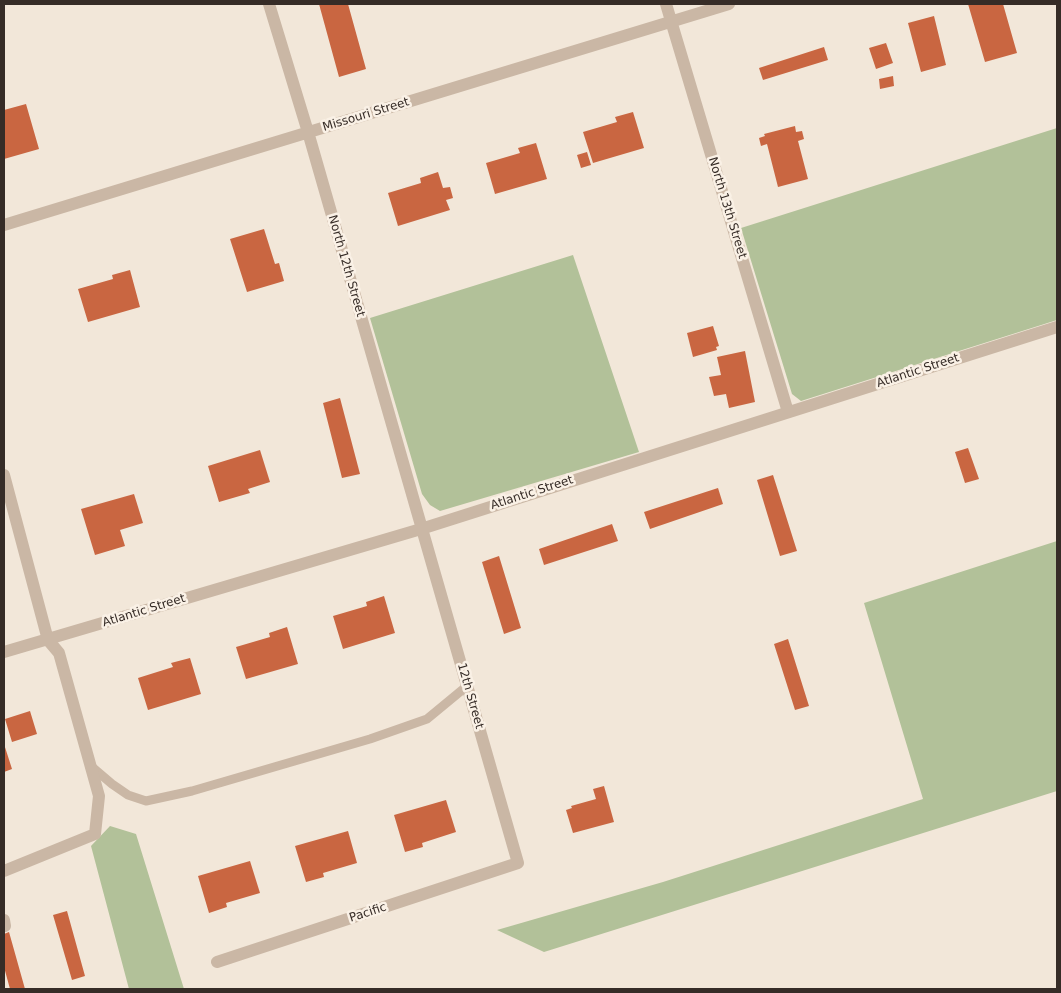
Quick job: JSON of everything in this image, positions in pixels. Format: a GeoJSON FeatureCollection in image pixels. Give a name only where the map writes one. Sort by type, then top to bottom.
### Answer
{"type":"FeatureCollection","features":[{"type":"Feature","properties":{"kind":"street","name":"North 12th Street"},"geometry":{"type":"LineString","coordinates":[[269,4],[308,132],[421,528]]}},
{"type":"Feature","properties":{"kind":"street","name":"North 13th Street"},"geometry":{"type":"LineString","coordinates":[[666,4],[788,412]]}},
{"type":"Feature","properties":{"kind":"street","name":"Missouri Street"},"geometry":{"type":"LineString","coordinates":[[4,225],[729,4]]}},
{"type":"Feature","properties":{"kind":"street","name":"Atlantic Street"},"geometry":{"type":"LineString","coordinates":[[4,652],[421,528],[1057,327]]}},
{"type":"Feature","properties":{"kind":"street"},"geometry":{"type":"LineString","coordinates":[[4,475],[48,640],[60,653],[100,796],[95,834],[4,870]]}},
{"type":"Feature","properties":{"kind":"street","name":"12th Street"},"geometry":{"type":"LineString","coordinates":[[421,528],[518,864]]}},
{"type":"Feature","properties":{"kind":"street","name":"Pacific"},"geometry":{"type":"LineString","coordinates":[[217,962],[518,864]]}},
{"type":"Feature","properties":{"kind":"lane"},"geometry":{"type":"LineString","coordinates":[[91,767],[128,795],[146,801],[192,791],[370,739],[427,719],[467,686]]}},
{"type":"Feature","properties":{"kind":"green space"},"geometry":{"type":"Polygon","coordinates":[[[1057,128],[1057,320],[801,401],[792,394],[741,228],[1057,128]]]}},
{"type":"Feature","properties":{"kind":"green space"},"geometry":{"type":"Polygon","coordinates":[[[573,255],[639,452],[440,511],[430,505],[422,494],[370,318],[573,255]]]}},
{"type":"Feature","properties":{"kind":"green space"},"geometry":{"type":"Polygon","coordinates":[[[1057,541],[1057,791],[544,952],[497,930],[663,882],[923,799],[864,603],[1057,541]]]}},
{"type":"Feature","properties":{"kind":"green space"},"geometry":{"type":"Polygon","coordinates":[[[110,826],[136,834],[184,989],[129,989],[91,846],[110,826]]]}},
{"type":"Feature","properties":{"kind":"building"},"geometry":{"type":"Polygon","coordinates":[[[319,4],[348,4],[366,69],[339,77],[319,4]]]}},
{"type":"Feature","properties":{"kind":"building"},"geometry":{"type":"Polygon","coordinates":[[[968,4],[1003,4],[1017,53],[985,62],[968,4]]]}},
{"type":"Feature","properties":{"kind":"building"},"geometry":{"type":"Polygon","coordinates":[[[934,16],[946,65],[921,72],[908,23],[934,16]]]}},
{"type":"Feature","properties":{"kind":"building"},"geometry":{"type":"Polygon","coordinates":[[[886,43],[893,63],[876,69],[869,48],[886,43]]]}},
{"type":"Feature","properties":{"kind":"building"},"geometry":{"type":"Polygon","coordinates":[[[824,47],[828,60],[763,80],[759,68],[824,47]]]}},
{"type":"Feature","properties":{"kind":"building"},"geometry":{"type":"Polygon","coordinates":[[[893,76],[894,86],[880,89],[879,79],[893,76]]]}},
{"type":"Feature","properties":{"kind":"building"},"geometry":{"type":"Polygon","coordinates":[[[26,104],[39,149],[4,159],[4,110],[26,104]]]}},
{"type":"Feature","properties":{"kind":"building"},"geometry":{"type":"Polygon","coordinates":[[[633,112],[644,148],[593,163],[583,132],[617,122],[615,117],[633,112]]]}},
{"type":"Feature","properties":{"kind":"building"},"geometry":{"type":"Polygon","coordinates":[[[795,126],[796,132],[802,131],[804,139],[798,141],[808,179],[778,187],[767,144],[761,146],[759,138],[765,136],[764,134],[795,126]]]}},
{"type":"Feature","properties":{"kind":"building"},"geometry":{"type":"Polygon","coordinates":[[[536,143],[547,179],[495,194],[486,163],[520,153],[518,148],[536,143]]]}},
{"type":"Feature","properties":{"kind":"building"},"geometry":{"type":"Polygon","coordinates":[[[587,152],[591,165],[581,168],[577,155],[587,152]]]}},
{"type":"Feature","properties":{"kind":"building"},"geometry":{"type":"Polygon","coordinates":[[[438,172],[443,188],[450,187],[453,198],[446,200],[450,210],[398,226],[388,193],[421,183],[420,178],[438,172]]]}},
{"type":"Feature","properties":{"kind":"building"},"geometry":{"type":"Polygon","coordinates":[[[264,229],[275,264],[279,263],[284,281],[247,292],[230,239],[264,229]]]}},
{"type":"Feature","properties":{"kind":"building"},"geometry":{"type":"Polygon","coordinates":[[[130,270],[140,307],[88,322],[78,289],[113,279],[112,275],[130,270]]]}},
{"type":"Feature","properties":{"kind":"building"},"geometry":{"type":"Polygon","coordinates":[[[713,326],[719,346],[716,347],[717,350],[693,357],[687,333],[713,326]]]}},
{"type":"Feature","properties":{"kind":"building"},"geometry":{"type":"Polygon","coordinates":[[[745,351],[755,402],[729,408],[726,394],[714,396],[709,377],[721,375],[717,357],[745,351]]]}},
{"type":"Feature","properties":{"kind":"building"},"geometry":{"type":"Polygon","coordinates":[[[340,398],[360,474],[342,478],[323,403],[340,398]]]}},
{"type":"Feature","properties":{"kind":"building"},"geometry":{"type":"Polygon","coordinates":[[[968,448],[979,479],[965,483],[955,452],[968,448]]]}},
{"type":"Feature","properties":{"kind":"building"},"geometry":{"type":"Polygon","coordinates":[[[260,450],[270,482],[248,489],[250,493],[219,502],[208,466],[260,450]]]}},
{"type":"Feature","properties":{"kind":"building"},"geometry":{"type":"Polygon","coordinates":[[[773,475],[797,551],[780,556],[757,480],[773,475]]]}},
{"type":"Feature","properties":{"kind":"building"},"geometry":{"type":"Polygon","coordinates":[[[718,488],[723,504],[650,529],[644,512],[718,488]]]}},
{"type":"Feature","properties":{"kind":"building"},"geometry":{"type":"Polygon","coordinates":[[[134,494],[143,523],[120,530],[125,546],[95,555],[81,509],[134,494]]]}},
{"type":"Feature","properties":{"kind":"building"},"geometry":{"type":"Polygon","coordinates":[[[612,524],[618,541],[544,565],[539,549],[612,524]]]}},
{"type":"Feature","properties":{"kind":"building"},"geometry":{"type":"Polygon","coordinates":[[[499,556],[521,628],[504,634],[482,562],[499,556]]]}},
{"type":"Feature","properties":{"kind":"building"},"geometry":{"type":"Polygon","coordinates":[[[384,596],[395,633],[343,649],[333,616],[367,606],[366,602],[384,596]]]}},
{"type":"Feature","properties":{"kind":"building"},"geometry":{"type":"Polygon","coordinates":[[[287,627],[298,664],[246,679],[236,647],[270,637],[269,633],[287,627]]]}},
{"type":"Feature","properties":{"kind":"building"},"geometry":{"type":"Polygon","coordinates":[[[788,639],[809,706],[795,710],[774,644],[788,639]]]}},
{"type":"Feature","properties":{"kind":"building"},"geometry":{"type":"Polygon","coordinates":[[[190,658],[201,694],[148,710],[138,678],[173,667],[171,663],[190,658]]]}},
{"type":"Feature","properties":{"kind":"building"},"geometry":{"type":"Polygon","coordinates":[[[30,711],[37,734],[12,742],[5,719],[30,711]]]}},
{"type":"Feature","properties":{"kind":"building"},"geometry":{"type":"Polygon","coordinates":[[[4,744],[12,769],[4,772],[4,744]]]}},
{"type":"Feature","properties":{"kind":"building"},"geometry":{"type":"Polygon","coordinates":[[[604,786],[614,822],[573,833],[566,810],[572,808],[571,806],[596,799],[593,789],[604,786]]]}},
{"type":"Feature","properties":{"kind":"building"},"geometry":{"type":"Polygon","coordinates":[[[446,800],[456,832],[422,843],[423,847],[405,852],[394,815],[446,800]]]}},
{"type":"Feature","properties":{"kind":"building"},"geometry":{"type":"Polygon","coordinates":[[[348,831],[357,863],[323,873],[324,877],[306,882],[295,846],[348,831]]]}},
{"type":"Feature","properties":{"kind":"building"},"geometry":{"type":"Polygon","coordinates":[[[250,861],[260,893],[226,903],[227,907],[209,913],[198,876],[250,861]]]}},
{"type":"Feature","properties":{"kind":"building"},"geometry":{"type":"Polygon","coordinates":[[[67,911],[85,976],[72,980],[53,915],[67,911]]]}},
{"type":"Feature","properties":{"kind":"building"},"geometry":{"type":"Polygon","coordinates":[[[9,932],[25,989],[10,989],[4,967],[4,934],[9,932]]]}}]}
